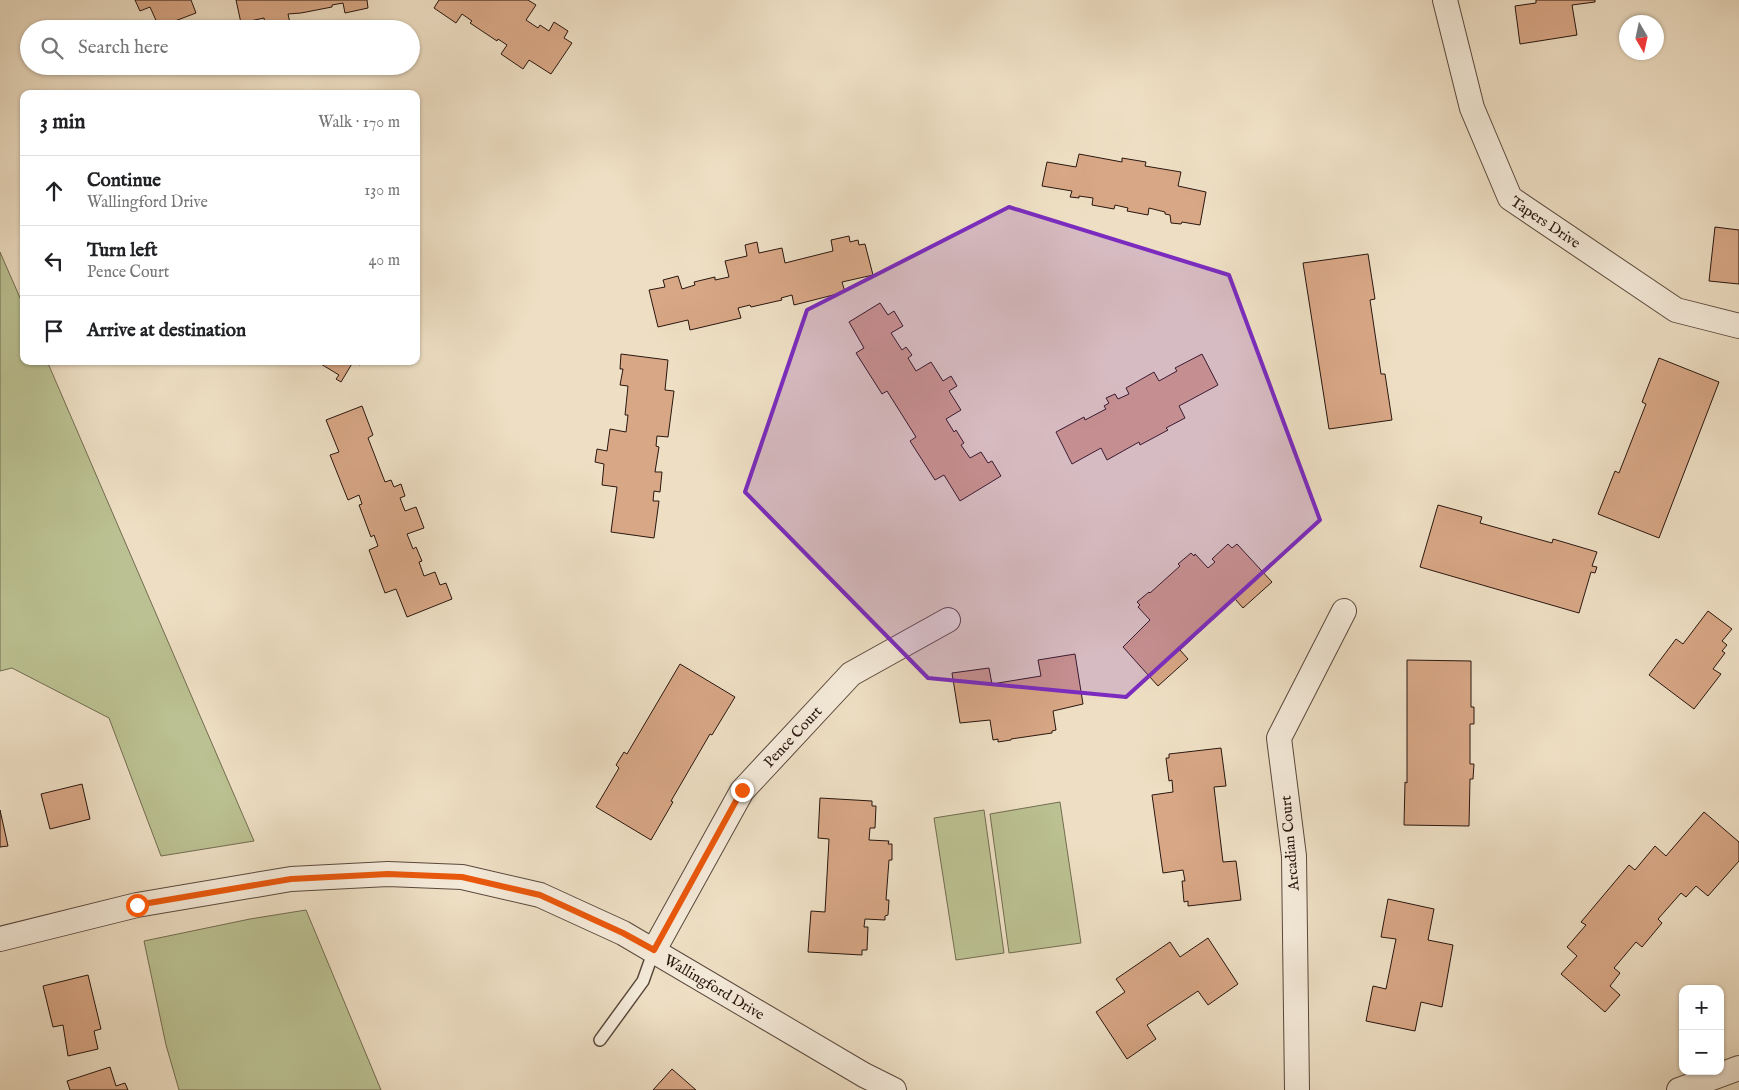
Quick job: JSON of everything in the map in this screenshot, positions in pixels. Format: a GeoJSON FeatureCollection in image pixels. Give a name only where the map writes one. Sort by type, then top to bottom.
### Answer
{"type":"FeatureCollection","features":[{"type":"Feature","properties":{"kind":"street","name":"Tapers Drive"},"geometry":{"type":"LineString","coordinates":[[1445,0],[1472,108],[1510,198],[1676,310],[1739,326]]}},
{"type":"Feature","properties":{"kind":"street","name":"Arcadian Court"},"geometry":{"type":"LineString","coordinates":[[1297,1090],[1294,856],[1279,738],[1344,611]]}},
{"type":"Feature","properties":{"kind":"street","name":"Pence Court"},"geometry":{"type":"LineString","coordinates":[[654,950],[742,790],[850,674],[948,620]]}},
{"type":"Feature","properties":{"kind":"street","name":"Wallingford Drive"},"geometry":{"type":"LineString","coordinates":[[0,940],[137,905],[291,879],[388,874],[462,877],[540,895],[623,933],[887,1088]]}},
{"type":"Feature","properties":{"kind":"street"},"geometry":{"type":"LineString","coordinates":[[1679,1090],[1739,1068]]}},
{"type":"Feature","properties":{"kind":"lane"},"geometry":{"type":"LineString","coordinates":[[600,1040],[643,981],[654,950]]}},
{"type":"Feature","properties":{"kind":"highlighted area"},"geometry":{"type":"Polygon","coordinates":[[[1009,207],[1229,275],[1320,520],[1126,697],[928,678],[745,492],[807,310],[1009,207]]]}},
{"type":"Feature","properties":{"kind":"green space"},"geometry":{"type":"Polygon","coordinates":[[[0,252],[20,298],[20,365],[49,365],[254,841],[161,856],[109,718],[12,668],[0,671],[0,252]]]}},
{"type":"Feature","properties":{"kind":"green space"},"geometry":{"type":"Polygon","coordinates":[[[1060,802],[1081,943],[1009,953],[990,814],[1060,802]]]}},
{"type":"Feature","properties":{"kind":"green space"},"geometry":{"type":"Polygon","coordinates":[[[984,810],[1004,953],[956,960],[934,818],[984,810]]]}},
{"type":"Feature","properties":{"kind":"green space"},"geometry":{"type":"Polygon","coordinates":[[[306,910],[381,1090],[179,1090],[166,1045],[144,941],[250,919],[306,910]]]}},
{"type":"Feature","properties":{"kind":"building"},"geometry":{"type":"Polygon","coordinates":[[[135,0],[191,0],[196,13],[178,20],[156,20],[150,7],[140,11],[135,0]]]}},
{"type":"Feature","properties":{"kind":"building"},"geometry":{"type":"Polygon","coordinates":[[[236,0],[367,0],[368,8],[345,13],[343,3],[332,5],[332,7],[288,14],[289,20],[264,20],[264,18],[240,20],[236,0]]]}},
{"type":"Feature","properties":{"kind":"building"},"geometry":{"type":"Polygon","coordinates":[[[439,0],[528,0],[536,5],[526,20],[538,28],[540,25],[549,31],[554,22],[568,31],[564,38],[572,43],[551,74],[529,60],[523,69],[501,54],[507,45],[498,39],[497,41],[470,23],[472,21],[462,14],[456,23],[434,8],[439,0]]]}},
{"type":"Feature","properties":{"kind":"building"},"geometry":{"type":"Polygon","coordinates":[[[1536,0],[1595,0],[1595,2],[1572,5],[1577,35],[1520,44],[1515,6],[1536,3],[1536,0]]]}},
{"type":"Feature","properties":{"kind":"building"},"geometry":{"type":"Polygon","coordinates":[[[1079,154],[1122,162],[1122,158],[1146,162],[1145,166],[1181,172],[1178,186],[1206,192],[1200,225],[1182,222],[1181,224],[1171,223],[1170,215],[1149,208],[1148,215],[1127,211],[1128,208],[1115,205],[1114,209],[1092,205],[1093,198],[1070,197],[1072,191],[1042,186],[1047,162],[1076,167],[1079,154]]]}},
{"type":"Feature","properties":{"kind":"building"},"geometry":{"type":"Polygon","coordinates":[[[1715,227],[1739,230],[1739,284],[1709,281],[1715,227]]]}},
{"type":"Feature","properties":{"kind":"building"},"geometry":{"type":"Polygon","coordinates":[[[849,236],[850,242],[858,240],[859,245],[865,244],[873,275],[842,282],[845,292],[794,305],[792,295],[781,298],[782,300],[751,307],[750,305],[738,308],[741,318],[690,330],[688,320],[658,327],[649,290],[665,287],[663,280],[678,276],[682,289],[695,285],[694,282],[715,277],[715,280],[729,277],[725,261],[747,256],[745,245],[757,242],[759,253],[782,248],[785,263],[833,251],[831,240],[849,236]]]}},
{"type":"Feature","properties":{"kind":"building"},"geometry":{"type":"Polygon","coordinates":[[[1368,254],[1375,299],[1370,300],[1381,374],[1385,374],[1392,420],[1329,429],[1303,263],[1368,254]]]}},
{"type":"Feature","properties":{"kind":"building"},"geometry":{"type":"Polygon","coordinates":[[[880,303],[888,315],[894,311],[903,326],[891,333],[902,350],[906,347],[912,355],[908,358],[916,371],[931,362],[943,381],[951,376],[957,386],[949,391],[961,410],[946,419],[964,443],[961,445],[970,458],[981,452],[988,463],[992,461],[1001,476],[960,501],[944,475],[935,480],[910,441],[916,437],[887,391],[882,394],[856,353],[864,348],[849,322],[880,303]]]}},
{"type":"Feature","properties":{"kind":"building"},"geometry":{"type":"Polygon","coordinates":[[[621,354],[668,360],[665,390],[674,391],[668,437],[657,436],[656,446],[659,447],[655,472],[662,472],[660,492],[654,491],[653,501],[659,501],[654,538],[611,532],[617,487],[602,485],[604,464],[595,462],[597,449],[607,451],[610,429],[626,432],[628,415],[625,415],[628,386],[620,385],[623,369],[620,369],[621,354]]]}},
{"type":"Feature","properties":{"kind":"building"},"geometry":{"type":"Polygon","coordinates":[[[1202,354],[1218,385],[1179,406],[1185,418],[1166,428],[1168,430],[1140,445],[1139,442],[1107,460],[1101,448],[1072,464],[1056,432],[1084,417],[1085,420],[1106,409],[1104,406],[1109,403],[1106,398],[1115,394],[1118,399],[1129,394],[1126,388],[1154,372],[1159,381],[1177,371],[1175,368],[1202,354]]]}},
{"type":"Feature","properties":{"kind":"building"},"geometry":{"type":"Polygon","coordinates":[[[1659,358],[1719,382],[1659,538],[1598,514],[1615,471],[1619,473],[1646,404],[1642,402],[1659,358]]]}},
{"type":"Feature","properties":{"kind":"building"},"geometry":{"type":"Polygon","coordinates":[[[323,365],[351,365],[341,382],[336,379],[339,375],[323,365]]]}},
{"type":"Feature","properties":{"kind":"building"},"geometry":{"type":"Polygon","coordinates":[[[362,406],[373,435],[368,438],[385,482],[391,480],[394,487],[401,484],[405,496],[400,498],[405,511],[416,507],[424,528],[407,534],[413,549],[416,547],[422,561],[419,562],[424,576],[435,572],[440,585],[446,583],[452,599],[407,617],[396,589],[385,593],[369,550],[378,546],[374,535],[371,537],[359,505],[362,504],[359,495],[348,500],[330,455],[339,452],[326,420],[362,406]]]}},
{"type":"Feature","properties":{"kind":"building"},"geometry":{"type":"Polygon","coordinates":[[[1438,505],[1482,517],[1480,523],[1552,543],[1553,539],[1597,552],[1592,566],[1597,567],[1595,573],[1591,572],[1579,613],[1420,567],[1438,505]]]}},
{"type":"Feature","properties":{"kind":"building"},"geometry":{"type":"Polygon","coordinates":[[[1228,544],[1232,548],[1237,544],[1272,582],[1243,608],[1235,599],[1180,650],[1188,659],[1158,686],[1123,647],[1150,620],[1138,607],[1140,605],[1137,602],[1180,566],[1178,564],[1191,553],[1194,556],[1195,554],[1208,568],[1215,562],[1212,559],[1228,544]]]}},
{"type":"Feature","properties":{"kind":"building"},"geometry":{"type":"Polygon","coordinates":[[[1708,611],[1732,629],[1722,641],[1727,645],[1722,651],[1725,653],[1713,669],[1721,674],[1694,709],[1649,675],[1676,639],[1683,644],[1708,611]]]}},
{"type":"Feature","properties":{"kind":"building"},"geometry":{"type":"Polygon","coordinates":[[[1075,654],[1083,704],[1053,711],[1056,730],[1052,731],[1052,733],[998,742],[998,739],[993,740],[990,720],[960,723],[952,673],[989,668],[992,684],[1041,676],[1038,660],[1075,654]]]}},
{"type":"Feature","properties":{"kind":"building"},"geometry":{"type":"Polygon","coordinates":[[[1407,660],[1471,661],[1471,707],[1474,707],[1474,724],[1470,724],[1470,764],[1474,764],[1473,779],[1470,779],[1469,826],[1404,825],[1405,782],[1407,783],[1407,660]]]}},
{"type":"Feature","properties":{"kind":"building"},"geometry":{"type":"Polygon","coordinates":[[[680,664],[735,697],[712,735],[710,734],[651,840],[596,807],[619,768],[616,765],[624,752],[627,754],[680,664]]]}},
{"type":"Feature","properties":{"kind":"building"},"geometry":{"type":"Polygon","coordinates":[[[1221,748],[1226,786],[1214,787],[1223,862],[1236,861],[1241,900],[1188,906],[1188,901],[1184,902],[1182,881],[1185,881],[1183,870],[1163,873],[1152,795],[1173,792],[1172,780],[1169,781],[1166,758],[1169,758],[1169,754],[1221,748]]]}},
{"type":"Feature","properties":{"kind":"building"},"geometry":{"type":"Polygon","coordinates":[[[82,784],[90,819],[50,829],[41,794],[82,784]]]}},
{"type":"Feature","properties":{"kind":"building"},"geometry":{"type":"Polygon","coordinates":[[[820,798],[872,801],[872,806],[876,806],[875,828],[870,828],[869,840],[889,841],[888,844],[892,844],[892,860],[889,860],[886,900],[889,900],[888,915],[885,916],[885,920],[865,919],[864,927],[868,927],[867,950],[862,950],[862,955],[808,952],[811,911],[825,912],[829,839],[818,838],[820,798]]]}},
{"type":"Feature","properties":{"kind":"building"},"geometry":{"type":"Polygon","coordinates":[[[0,810],[8,846],[0,847],[0,810]]]}},
{"type":"Feature","properties":{"kind":"building"},"geometry":{"type":"Polygon","coordinates":[[[1704,812],[1739,842],[1739,861],[1708,896],[1696,886],[1686,897],[1681,893],[1658,919],[1662,923],[1642,947],[1636,942],[1614,968],[1620,973],[1610,986],[1620,995],[1605,1012],[1561,974],[1577,956],[1567,947],[1586,925],[1581,922],[1629,865],[1635,870],[1655,846],[1666,856],[1704,812]]]}},
{"type":"Feature","properties":{"kind":"building"},"geometry":{"type":"Polygon","coordinates":[[[1388,899],[1434,909],[1428,940],[1453,945],[1442,1007],[1421,1002],[1415,1031],[1366,1021],[1373,986],[1386,989],[1396,939],[1381,937],[1388,899]]]}},
{"type":"Feature","properties":{"kind":"building"},"geometry":{"type":"Polygon","coordinates":[[[1208,938],[1238,984],[1208,1005],[1198,991],[1147,1025],[1156,1039],[1127,1059],[1096,1012],[1125,992],[1116,979],[1170,942],[1180,957],[1208,938]]]}},
{"type":"Feature","properties":{"kind":"building"},"geometry":{"type":"Polygon","coordinates":[[[88,975],[101,1029],[94,1031],[98,1049],[68,1056],[63,1025],[53,1027],[43,986],[88,975]]]}},
{"type":"Feature","properties":{"kind":"building"},"geometry":{"type":"Polygon","coordinates":[[[110,1067],[116,1086],[125,1083],[128,1090],[70,1090],[67,1081],[110,1067]]]}},
{"type":"Feature","properties":{"kind":"building"},"geometry":{"type":"Polygon","coordinates":[[[672,1069],[696,1090],[653,1090],[672,1069]]]}},
{"type":"Feature","properties":{"kind":"route"},"geometry":{"type":"LineString","coordinates":[[137,905],[291,879],[388,874],[462,877],[540,895],[623,933],[654,950],[742,790]]}}]}
